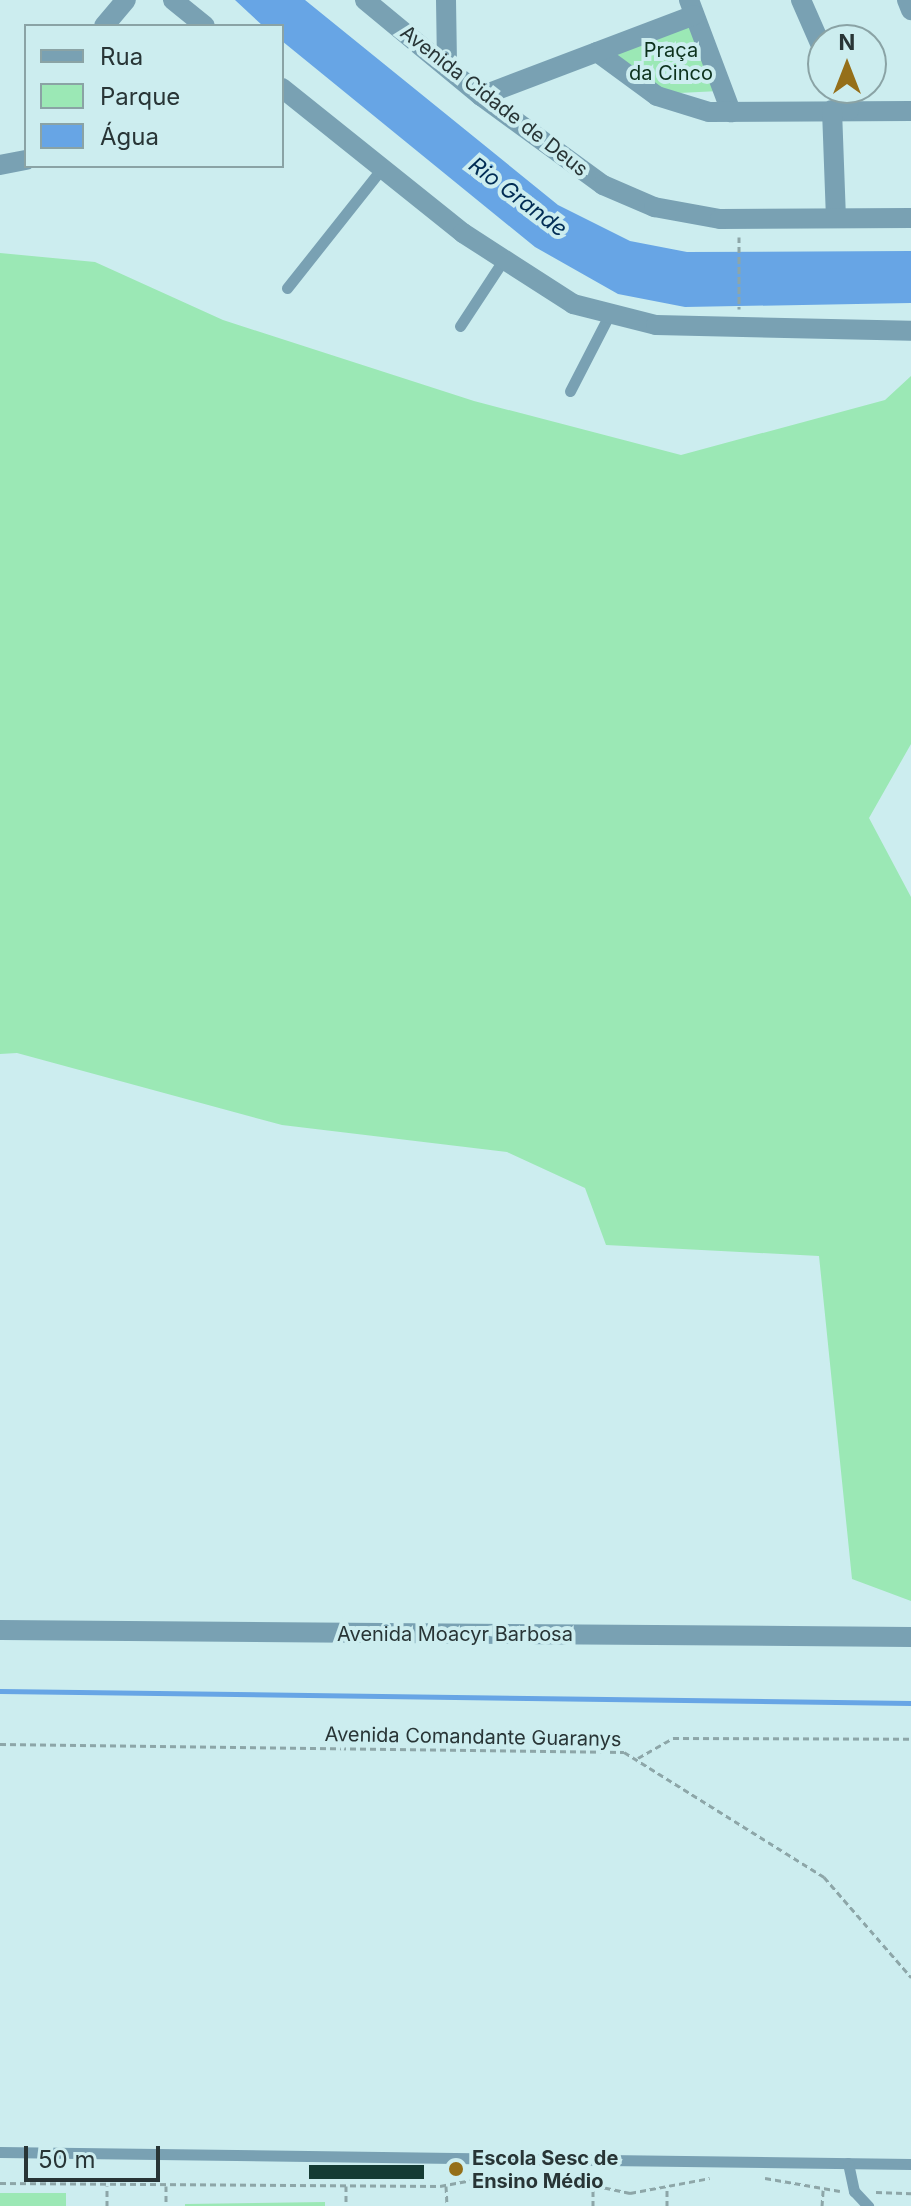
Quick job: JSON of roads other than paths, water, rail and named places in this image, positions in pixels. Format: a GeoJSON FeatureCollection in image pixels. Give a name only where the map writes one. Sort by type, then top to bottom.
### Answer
{"type":"FeatureCollection","features":[{"type":"Feature","properties":{"kind":"street"},"geometry":{"type":"LineString","coordinates":[[106,24],[126,0]]}},
{"type":"Feature","properties":{"kind":"street"},"geometry":{"type":"LineString","coordinates":[[173,0],[203,24]]}},
{"type":"Feature","properties":{"kind":"street","name":"Avenida Cidade de Deus"},"geometry":{"type":"LineString","coordinates":[[365,0],[481,96],[603,185],[680,214],[739,219],[911,218]]}},
{"type":"Feature","properties":{"kind":"street"},"geometry":{"type":"LineString","coordinates":[[446,0],[447,66]]}},
{"type":"Feature","properties":{"kind":"street"},"geometry":{"type":"LineString","coordinates":[[801,0],[812,24]]}},
{"type":"Feature","properties":{"kind":"street"},"geometry":{"type":"LineString","coordinates":[[907,0],[911,10]]}},
{"type":"Feature","properties":{"kind":"street"},"geometry":{"type":"LineString","coordinates":[[481,96],[597,52],[691,7],[731,112]]}},
{"type":"Feature","properties":{"kind":"street"},"geometry":{"type":"LineString","coordinates":[[597,52],[678,105],[731,112],[911,111]]}},
{"type":"Feature","properties":{"kind":"street"},"geometry":{"type":"LineString","coordinates":[[284,90],[502,262],[573,304],[656,325],[911,331]]}},
{"type":"Feature","properties":{"kind":"street"},"geometry":{"type":"LineString","coordinates":[[836,217],[841,104]]}},
{"type":"Feature","properties":{"kind":"street"},"geometry":{"type":"LineString","coordinates":[[0,165],[24,160]]}},
{"type":"Feature","properties":{"kind":"street","name":"Avenida Moacyr Barbosa"},"geometry":{"type":"LineString","coordinates":[[0,1630],[911,1637]]}},
{"type":"Feature","properties":{"kind":"lane"},"geometry":{"type":"LineString","coordinates":[[287,288],[382,168]]}},
{"type":"Feature","properties":{"kind":"lane"},"geometry":{"type":"LineString","coordinates":[[460,326],[502,262]]}},
{"type":"Feature","properties":{"kind":"lane"},"geometry":{"type":"LineString","coordinates":[[570,391],[609,315]]}},
{"type":"Feature","properties":{"kind":"lane"},"geometry":{"type":"LineString","coordinates":[[0,2152],[911,2164]]}},
{"type":"Feature","properties":{"kind":"lane"},"geometry":{"type":"LineString","coordinates":[[848,2163],[854,2191],[868,2206]]}},
{"type":"Feature","properties":{"kind":"water","name":"Rio Grande"},"geometry":{"type":"Polygon","coordinates":[[[235,0],[305,0],[558,205],[630,241],[687,252],[911,251],[911,303],[685,307],[618,294],[535,247],[284,43],[284,24],[261,24],[235,0]]]}},
{"type":"Feature","properties":{"kind":"waterway"},"geometry":{"type":"LineString","coordinates":[[0,1691],[911,1703]]}},
{"type":"Feature","properties":{"kind":"place","name":"Escola Sesc de Ensino Médio"},"geometry":{"type":"Point","coordinates":[456,2169]}},
{"type":"Feature","properties":{"kind":"park label","name":"Praça da Cinco"},"geometry":{"type":"Point","coordinates":[671,62]}}]}
